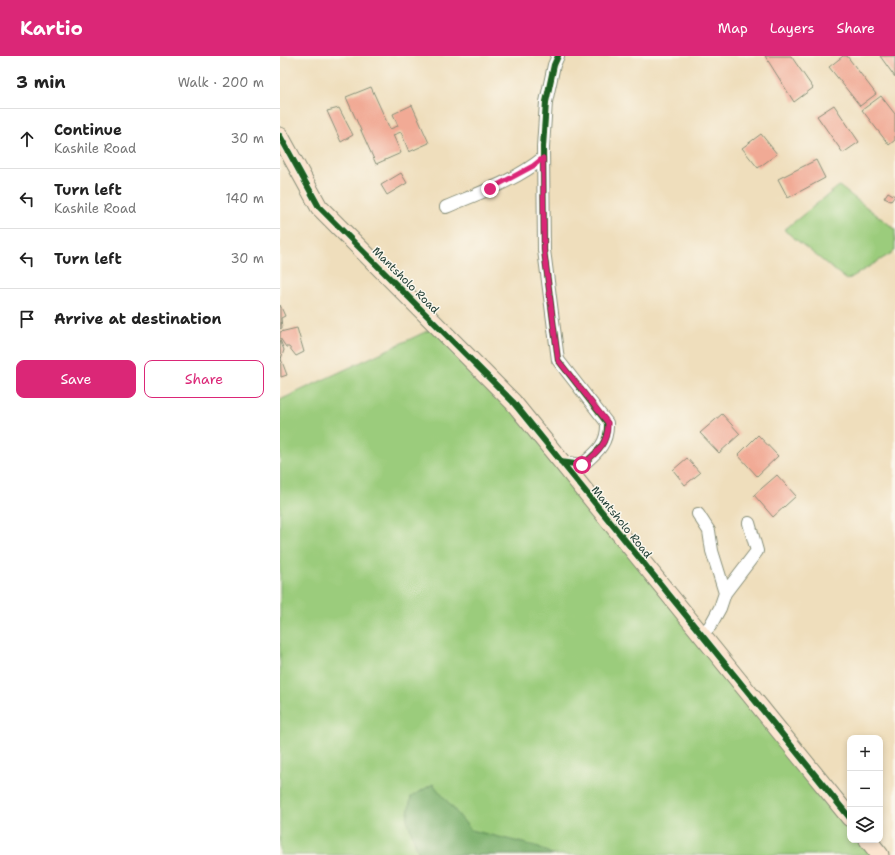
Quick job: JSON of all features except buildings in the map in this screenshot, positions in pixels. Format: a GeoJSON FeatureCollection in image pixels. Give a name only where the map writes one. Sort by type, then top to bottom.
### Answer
{"type":"FeatureCollection","features":[{"type":"Feature","properties":{"kind":"street"},"geometry":{"type":"LineString","coordinates":[[558,56],[554,65],[546,102],[543,158],[544,250],[558,360],[608,423],[608,435],[596,454],[582,465],[561,462]]}},
{"type":"Feature","properties":{"kind":"street","name":"Mantsholo Road"},"geometry":{"type":"LineString","coordinates":[[280,136],[319,207],[513,402],[847,814]]}},
{"type":"Feature","properties":{"kind":"street"},"geometry":{"type":"LineString","coordinates":[[446,207],[496,186],[533,166],[543,158]]}},
{"type":"Feature","properties":{"kind":"street"},"geometry":{"type":"LineString","coordinates":[[698,514],[709,531],[712,551],[725,593]]}},
{"type":"Feature","properties":{"kind":"street"},"geometry":{"type":"LineString","coordinates":[[701,635],[710,626],[720,608],[725,593],[758,552],[749,523]]}},
{"type":"Feature","properties":{"kind":"street"},"geometry":{"type":"LineString","coordinates":[[870,843],[880,855]]}},
{"type":"Feature","properties":{"kind":"green space"},"geometry":{"type":"Polygon","coordinates":[[[839,186],[895,229],[895,251],[847,280],[784,230],[839,186]]]}},
{"type":"Feature","properties":{"kind":"green space"},"geometry":{"type":"Polygon","coordinates":[[[438,326],[513,402],[847,814],[847,843],[870,843],[880,855],[280,855],[280,400],[438,326]]]}},
{"type":"Feature","properties":{"kind":"green space"},"geometry":{"type":"Polygon","coordinates":[[[433,784],[471,830],[539,847],[553,855],[419,855],[407,819],[411,797],[433,784]]]}},
{"type":"Feature","properties":{"kind":"cycle path"},"geometry":{"type":"LineString","coordinates":[[558,56],[554,65],[546,102],[543,147],[544,250],[558,360],[607,423],[606,437],[597,452],[582,465],[561,462]]}},
{"type":"Feature","properties":{"kind":"cycle path"},"geometry":{"type":"LineString","coordinates":[[280,136],[319,207],[513,402],[847,814]]}},
{"type":"Feature","properties":{"kind":"route"},"geometry":{"type":"LineString","coordinates":[[490,189],[533,166],[543,158],[544,250],[558,360],[608,423],[608,435],[596,454],[582,465]]}}]}
